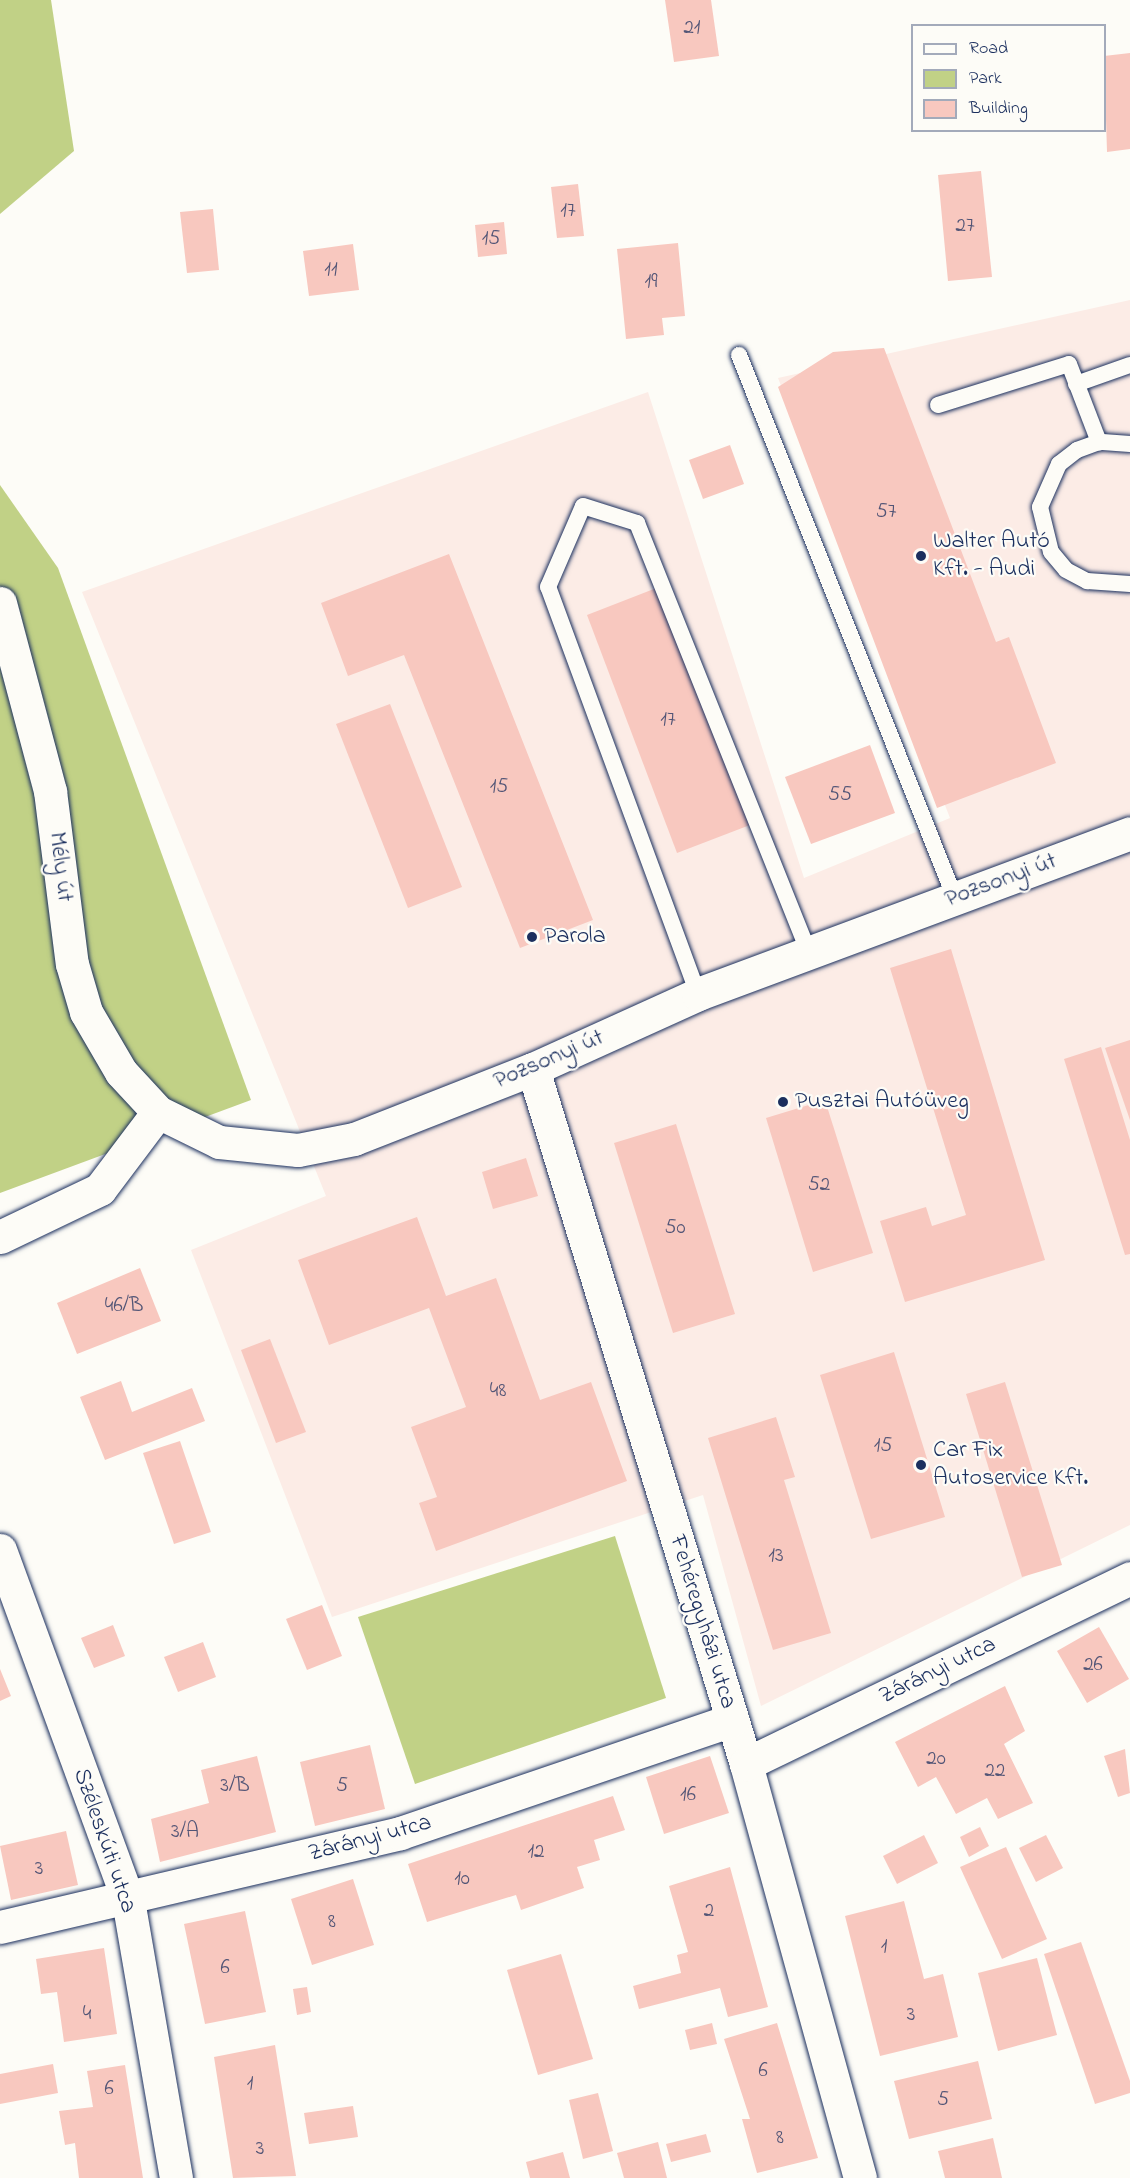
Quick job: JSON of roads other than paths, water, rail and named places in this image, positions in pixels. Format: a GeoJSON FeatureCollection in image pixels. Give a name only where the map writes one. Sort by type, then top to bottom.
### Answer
{"type":"FeatureCollection","features":[{"type":"Feature","properties":{"kind":"street","name":"Mély út"},"geometry":{"type":"LineString","coordinates":[[0,603],[50,790],[72,964],[86,1012],[116,1065],[158,1112]]}},
{"type":"Feature","properties":{"kind":"street","name":"Pozsonyi út"},"geometry":{"type":"LineString","coordinates":[[158,1112],[219,1142],[298,1150],[354,1139],[533,1069],[698,994],[1130,832]]}},
{"type":"Feature","properties":{"kind":"street","name":"Fehéregyházi utca"},"geometry":{"type":"LineString","coordinates":[[533,1069],[746,1764],[860,2178]]}},
{"type":"Feature","properties":{"kind":"street"},"geometry":{"type":"LineString","coordinates":[[0,1237],[100,1189],[158,1112]]}},
{"type":"Feature","properties":{"kind":"street","name":"Széleskúti utca"},"geometry":{"type":"LineString","coordinates":[[0,1550],[128,1900],[176,2178]]}},
{"type":"Feature","properties":{"kind":"street","name":"Zárányi utca"},"geometry":{"type":"LineString","coordinates":[[746,1764],[1130,1578]]}},
{"type":"Feature","properties":{"kind":"street","name":"Zárányi utca"},"geometry":{"type":"LineString","coordinates":[[0,1927],[128,1900],[400,1833],[732,1720]]}},
{"type":"Feature","properties":{"kind":"lane"},"geometry":{"type":"LineString","coordinates":[[739,355],[955,898]]}},
{"type":"Feature","properties":{"kind":"lane"},"geometry":{"type":"LineString","coordinates":[[938,405],[1069,364],[1099,442]]}},
{"type":"Feature","properties":{"kind":"lane"},"geometry":{"type":"LineString","coordinates":[[1076,384],[1130,365]]}},
{"type":"Feature","properties":{"kind":"lane"},"geometry":{"type":"LineString","coordinates":[[1130,444],[1099,442],[1059,464],[1040,507],[1042,530],[1066,570],[1087,581],[1130,584]]}},
{"type":"Feature","properties":{"kind":"lane"},"geometry":{"type":"LineString","coordinates":[[698,994],[548,587],[584,506],[637,523],[808,951]]}},
{"type":"Feature","properties":{"kind":"place","name":"Walter Autó Kft. - Audi"},"geometry":{"type":"Point","coordinates":[921,556]}},
{"type":"Feature","properties":{"kind":"place","name":"Parola"},"geometry":{"type":"Point","coordinates":[532,937]}},
{"type":"Feature","properties":{"kind":"place","name":"Pusztai Autóüveg"},"geometry":{"type":"Point","coordinates":[783,1102]}},
{"type":"Feature","properties":{"kind":"place","name":"Car Fix Autoservice Kft."},"geometry":{"type":"Point","coordinates":[921,1465]}}]}
